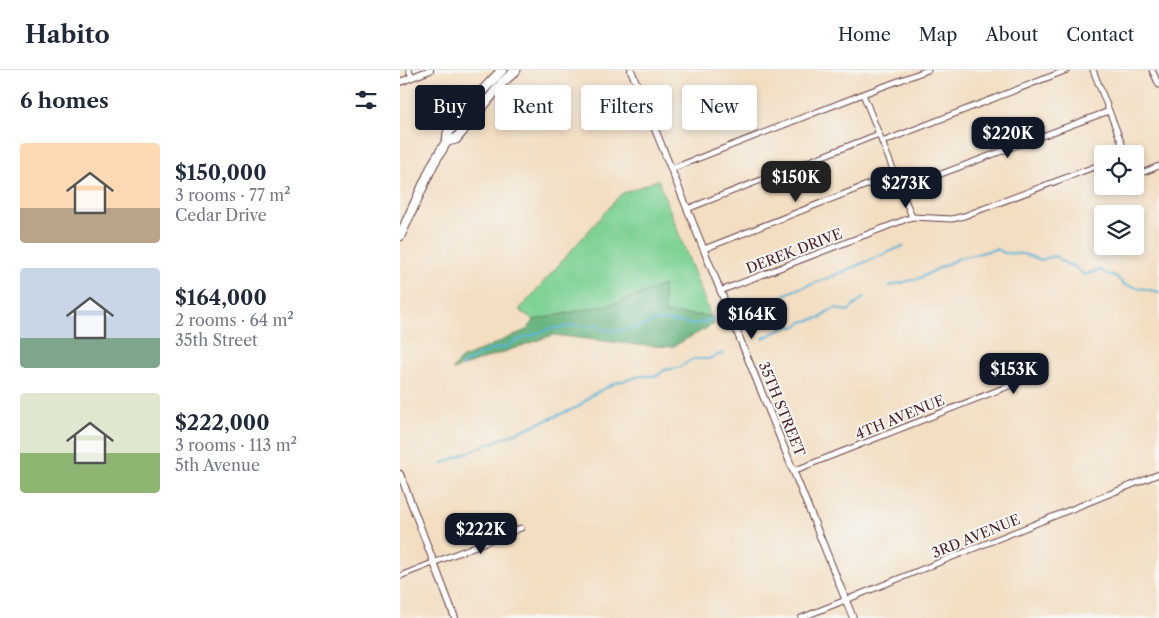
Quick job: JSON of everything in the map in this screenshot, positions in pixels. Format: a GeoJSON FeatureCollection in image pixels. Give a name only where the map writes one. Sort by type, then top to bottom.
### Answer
{"type":"FeatureCollection","features":[{"type":"Feature","properties":{"kind":"main road"},"geometry":{"type":"LineString","coordinates":[[400,236],[433,164],[448,141],[448,133],[466,108],[502,70]]}},
{"type":"Feature","properties":{"kind":"main road"},"geometry":{"type":"LineString","coordinates":[[448,141],[456,139],[489,98],[516,70]]}},
{"type":"Feature","properties":{"kind":"street"},"geometry":{"type":"LineString","coordinates":[[409,70],[412,77]]}},
{"type":"Feature","properties":{"kind":"street"},"geometry":{"type":"LineString","coordinates":[[400,82],[430,70]]}},
{"type":"Feature","properties":{"kind":"street","name":"35TH STREET"},"geometry":{"type":"LineString","coordinates":[[631,70],[853,618]]}},
{"type":"Feature","properties":{"kind":"street"},"geometry":{"type":"LineString","coordinates":[[671,169],[928,70]]}},
{"type":"Feature","properties":{"kind":"street"},"geometry":{"type":"LineString","coordinates":[[882,142],[1067,70]]}},
{"type":"Feature","properties":{"kind":"street"},"geometry":{"type":"LineString","coordinates":[[1092,70],[1123,145]]}},
{"type":"Feature","properties":{"kind":"street"},"geometry":{"type":"LineString","coordinates":[[1152,70],[1159,85]]}},
{"type":"Feature","properties":{"kind":"street"},"geometry":{"type":"LineString","coordinates":[[863,94],[912,217]]}},
{"type":"Feature","properties":{"kind":"street"},"geometry":{"type":"LineString","coordinates":[[901,189],[1109,110]]}},
{"type":"Feature","properties":{"kind":"street"},"geometry":{"type":"LineString","coordinates":[[687,209],[879,134]]}},
{"type":"Feature","properties":{"kind":"street"},"geometry":{"type":"LineString","coordinates":[[1144,172],[1159,166]]}},
{"type":"Feature","properties":{"kind":"street","name":"DEREK DRIVE"},"geometry":{"type":"LineString","coordinates":[[720,291],[912,217],[952,219],[964,216],[1094,167]]}},
{"type":"Feature","properties":{"kind":"street"},"geometry":{"type":"LineString","coordinates":[[704,249],[895,174]]}},
{"type":"Feature","properties":{"kind":"street","name":"4TH AVENUE"},"geometry":{"type":"LineString","coordinates":[[794,471],[1042,373]]}},
{"type":"Feature","properties":{"kind":"street"},"geometry":{"type":"LineString","coordinates":[[400,474],[455,618]]}},
{"type":"Feature","properties":{"kind":"street","name":"3RD AVENUE"},"geometry":{"type":"LineString","coordinates":[[801,618],[1159,474]]}},
{"type":"Feature","properties":{"kind":"street"},"geometry":{"type":"LineString","coordinates":[[400,576],[521,528]]}},
{"type":"Feature","properties":{"kind":"green space"},"geometry":{"type":"Polygon","coordinates":[[[658,180],[711,316],[665,313],[663,285],[621,302],[534,320],[519,310],[621,194],[658,180]]]}},
{"type":"Feature","properties":{"kind":"green space"},"geometry":{"type":"Polygon","coordinates":[[[663,285],[665,313],[711,316],[714,324],[672,347],[553,335],[452,370],[461,359],[528,329],[534,320],[621,302],[663,285]]]}},
{"type":"Feature","properties":{"kind":"waterway"},"geometry":{"type":"LineString","coordinates":[[738,313],[746,312],[903,246]]}},
{"type":"Feature","properties":{"kind":"waterway"},"geometry":{"type":"LineString","coordinates":[[889,286],[920,278],[957,259],[996,249],[1005,253],[1023,254],[1042,260],[1055,256],[1084,275],[1100,270],[1116,276],[1124,285],[1159,292]]}},
{"type":"Feature","properties":{"kind":"waterway"},"geometry":{"type":"LineString","coordinates":[[763,338],[789,326],[795,327],[802,322],[823,317],[825,313],[836,308],[848,311],[864,297]]}},
{"type":"Feature","properties":{"kind":"waterway"},"geometry":{"type":"LineString","coordinates":[[461,367],[482,354],[507,347],[510,343],[549,329],[581,325],[590,327],[598,324],[602,330],[622,330],[641,327],[656,321],[664,320],[696,324],[713,318]]}},
{"type":"Feature","properties":{"kind":"waterway"},"geometry":{"type":"LineString","coordinates":[[443,463],[578,407],[592,395],[615,383],[641,376],[657,376],[664,370],[678,368],[693,359],[708,359],[724,353]]}}]}
